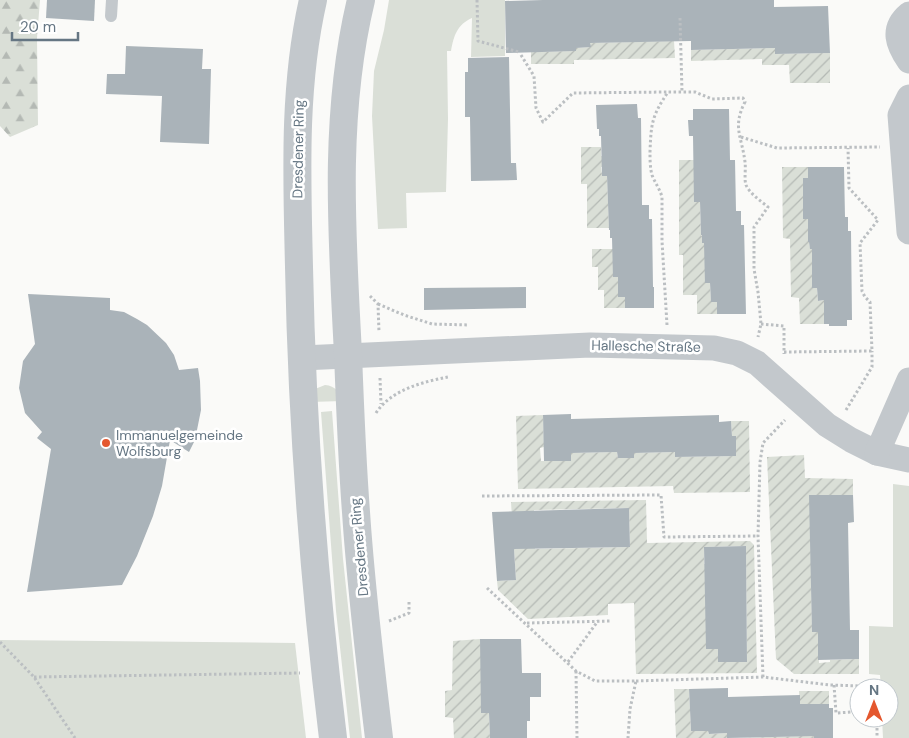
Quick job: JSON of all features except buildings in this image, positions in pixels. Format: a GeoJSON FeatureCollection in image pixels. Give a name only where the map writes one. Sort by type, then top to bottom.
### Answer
{"type":"FeatureCollection","features":[{"type":"Feature","properties":{"kind":"street","name":"Dresdener Ring"},"geometry":{"type":"LineString","coordinates":[[313,0],[302,75],[296,167],[302,358],[311,514],[333,738]]}},
{"type":"Feature","properties":{"kind":"street","name":"Dresdener Ring"},"geometry":{"type":"LineString","coordinates":[[361,0],[348,72],[343,134],[342,231],[356,513],[379,738]]}},
{"type":"Feature","properties":{"kind":"street"},"geometry":{"type":"LineString","coordinates":[[909,14],[904,18],[898,30],[898,45],[909,61]]}},
{"type":"Feature","properties":{"kind":"street"},"geometry":{"type":"LineString","coordinates":[[909,97],[900,114],[909,232]]}},
{"type":"Feature","properties":{"kind":"street","name":"Hallesche Straße"},"geometry":{"type":"LineString","coordinates":[[348,356],[590,345],[714,348],[737,353],[757,363],[827,425],[851,440],[877,453],[909,460]]}},
{"type":"Feature","properties":{"kind":"street"},"geometry":{"type":"LineString","coordinates":[[302,358],[348,356]]}},
{"type":"Feature","properties":{"kind":"street"},"geometry":{"type":"LineString","coordinates":[[877,453],[909,380]]}},
{"type":"Feature","properties":{"kind":"lane"},"geometry":{"type":"LineString","coordinates":[[111,16],[112,0]]}},
{"type":"Feature","properties":{"kind":"path"},"geometry":{"type":"LineString","coordinates":[[477,0],[478,41],[520,54],[534,76],[536,108],[543,122],[573,94],[695,92],[709,96],[712,99],[743,98],[745,102],[738,120],[738,130],[745,160],[746,186],[768,207],[754,227],[754,264],[761,324],[757,343]]}},
{"type":"Feature","properties":{"kind":"path"},"geometry":{"type":"LineString","coordinates":[[680,18],[682,92]]}},
{"type":"Feature","properties":{"kind":"path"},"geometry":{"type":"LineString","coordinates":[[668,92],[655,112],[650,130],[652,175],[662,197],[662,241],[668,330]]}},
{"type":"Feature","properties":{"kind":"path"},"geometry":{"type":"LineString","coordinates":[[740,137],[777,148],[902,146]]}},
{"type":"Feature","properties":{"kind":"path"},"geometry":{"type":"LineString","coordinates":[[842,416],[872,367],[870,302],[862,291],[860,243],[878,220],[849,188],[848,148]]}},
{"type":"Feature","properties":{"kind":"path"},"geometry":{"type":"LineString","coordinates":[[367,290],[372,299],[378,304],[381,405],[397,393],[414,386],[456,376]]}},
{"type":"Feature","properties":{"kind":"path"},"geometry":{"type":"LineString","coordinates":[[761,324],[784,326],[783,362]]}},
{"type":"Feature","properties":{"kind":"path"},"geometry":{"type":"LineString","coordinates":[[784,352],[872,351]]}},
{"type":"Feature","properties":{"kind":"path"},"geometry":{"type":"LineString","coordinates":[[763,678],[758,536],[760,462],[763,442],[802,403]]}},
{"type":"Feature","properties":{"kind":"path"},"geometry":{"type":"LineString","coordinates":[[482,496],[661,495],[664,537],[758,536]]}},
{"type":"Feature","properties":{"kind":"path"},"geometry":{"type":"LineString","coordinates":[[487,588],[576,671],[594,681],[763,678],[849,686]]}},
{"type":"Feature","properties":{"kind":"path"},"geometry":{"type":"LineString","coordinates":[[386,622],[409,613],[409,600]]}},
{"type":"Feature","properties":{"kind":"path"},"geometry":{"type":"LineString","coordinates":[[568,662],[598,621]]}},
{"type":"Feature","properties":{"kind":"path"},"geometry":{"type":"LineString","coordinates":[[526,624],[612,621]]}},
{"type":"Feature","properties":{"kind":"path"},"geometry":{"type":"LineString","coordinates":[[0,642],[34,677],[75,738]]}},
{"type":"Feature","properties":{"kind":"path"},"geometry":{"type":"LineString","coordinates":[[576,671],[577,738]]}},
{"type":"Feature","properties":{"kind":"path"},"geometry":{"type":"LineString","coordinates":[[34,677],[303,673]]}},
{"type":"Feature","properties":{"kind":"path"},"geometry":{"type":"LineString","coordinates":[[628,738],[630,709],[636,681]]}},
{"type":"Feature","properties":{"kind":"path"},"geometry":{"type":"LineString","coordinates":[[834,685],[836,713],[849,712]]}},
{"type":"Feature","properties":{"kind":"green space"},"geometry":{"type":"Polygon","coordinates":[[[0,0],[40,0],[37,38],[38,125],[10,137],[0,126],[0,0]]]}},
{"type":"Feature","properties":{"kind":"green space"},"geometry":{"type":"Polygon","coordinates":[[[389,0],[505,0],[505,56],[471,57],[472,18],[460,27],[455,35],[451,51],[447,51],[446,192],[406,193],[407,228],[378,229],[372,116],[374,71],[389,0]]]}},
{"type":"Feature","properties":{"kind":"green space"},"geometry":{"type":"Polygon","coordinates":[[[674,41],[675,58],[574,60],[574,64],[531,64],[531,52],[576,51],[576,48],[590,47],[590,43],[674,41]]]}},
{"type":"Feature","properties":{"kind":"green space"},"geometry":{"type":"Polygon","coordinates":[[[775,48],[775,54],[830,53],[830,83],[790,83],[789,65],[762,65],[762,59],[691,61],[691,50],[775,48]]]}},
{"type":"Feature","properties":{"kind":"green space"},"geometry":{"type":"Polygon","coordinates":[[[581,147],[601,147],[601,156],[607,156],[607,167],[601,167],[602,175],[607,176],[609,228],[587,228],[587,184],[581,184],[581,147]]]}},
{"type":"Feature","properties":{"kind":"green space"},"geometry":{"type":"Polygon","coordinates":[[[679,160],[694,160],[694,202],[700,202],[701,235],[710,243],[710,273],[705,273],[705,282],[710,283],[711,301],[717,302],[717,314],[697,314],[697,295],[683,295],[683,255],[679,255],[679,160]]]}},
{"type":"Feature","properties":{"kind":"green space"},"geometry":{"type":"Polygon","coordinates":[[[782,167],[808,167],[808,178],[803,178],[803,218],[808,219],[808,241],[810,248],[817,249],[817,260],[812,260],[812,268],[817,269],[817,280],[812,280],[812,288],[817,288],[818,301],[824,300],[824,324],[800,324],[799,298],[791,297],[790,239],[783,238],[782,167]]]}},
{"type":"Feature","properties":{"kind":"green space"},"geometry":{"type":"Polygon","coordinates":[[[592,249],[613,249],[613,277],[618,277],[625,297],[625,308],[604,308],[604,290],[598,290],[598,267],[592,267],[592,249]]]}},
{"type":"Feature","properties":{"kind":"green space"},"geometry":{"type":"Polygon","coordinates":[[[325,385],[337,390],[343,401],[310,402],[315,389],[325,385]]]}},
{"type":"Feature","properties":{"kind":"green space"},"geometry":{"type":"Polygon","coordinates":[[[332,411],[343,559],[362,738],[350,738],[336,611],[321,412],[332,411]]]}},
{"type":"Feature","properties":{"kind":"green space"},"geometry":{"type":"Polygon","coordinates":[[[543,415],[544,447],[540,448],[541,461],[571,461],[571,453],[617,452],[618,458],[634,458],[634,453],[675,452],[675,457],[736,456],[736,436],[732,436],[731,421],[749,421],[750,492],[674,493],[673,486],[518,489],[516,416],[543,415]]]}},
{"type":"Feature","properties":{"kind":"green space"},"geometry":{"type":"Polygon","coordinates":[[[804,455],[805,478],[853,479],[853,495],[810,495],[812,632],[818,632],[819,663],[830,662],[830,660],[859,659],[859,674],[794,674],[776,659],[767,457],[804,455]]]}},
{"type":"Feature","properties":{"kind":"green space"},"geometry":{"type":"Polygon","coordinates":[[[893,484],[909,486],[909,738],[883,738],[882,728],[899,728],[899,678],[880,678],[880,675],[869,674],[869,626],[893,627],[893,484]]]}},
{"type":"Feature","properties":{"kind":"green space"},"geometry":{"type":"Polygon","coordinates":[[[646,500],[647,543],[750,541],[754,545],[757,673],[636,674],[634,603],[608,604],[608,615],[528,619],[498,590],[497,581],[516,580],[511,502],[646,500]],[[629,508],[534,510],[535,549],[630,547],[629,508]],[[746,546],[704,547],[704,564],[716,564],[705,576],[705,593],[717,593],[706,633],[706,649],[718,649],[718,662],[747,662],[746,546]]]}},
{"type":"Feature","properties":{"kind":"green space"},"geometry":{"type":"Polygon","coordinates":[[[480,639],[489,713],[490,738],[454,738],[453,718],[445,717],[445,691],[452,690],[453,641],[480,639]]]}},
{"type":"Feature","properties":{"kind":"green space"},"geometry":{"type":"Polygon","coordinates":[[[0,640],[295,643],[306,738],[0,738],[0,640]]]}},
{"type":"Feature","properties":{"kind":"green space"},"geometry":{"type":"Polygon","coordinates":[[[674,689],[689,689],[691,731],[708,731],[709,734],[727,733],[727,738],[676,738],[674,689]]]}},
{"type":"Feature","properties":{"kind":"green space"},"geometry":{"type":"Polygon","coordinates":[[[799,691],[829,691],[829,704],[809,704],[814,738],[740,738],[801,736],[799,691]]]}},
{"type":"Feature","properties":{"kind":"place","name":"Immanuelgemeinde Wolfsburg"},"geometry":{"type":"Point","coordinates":[106,443]}}]}
